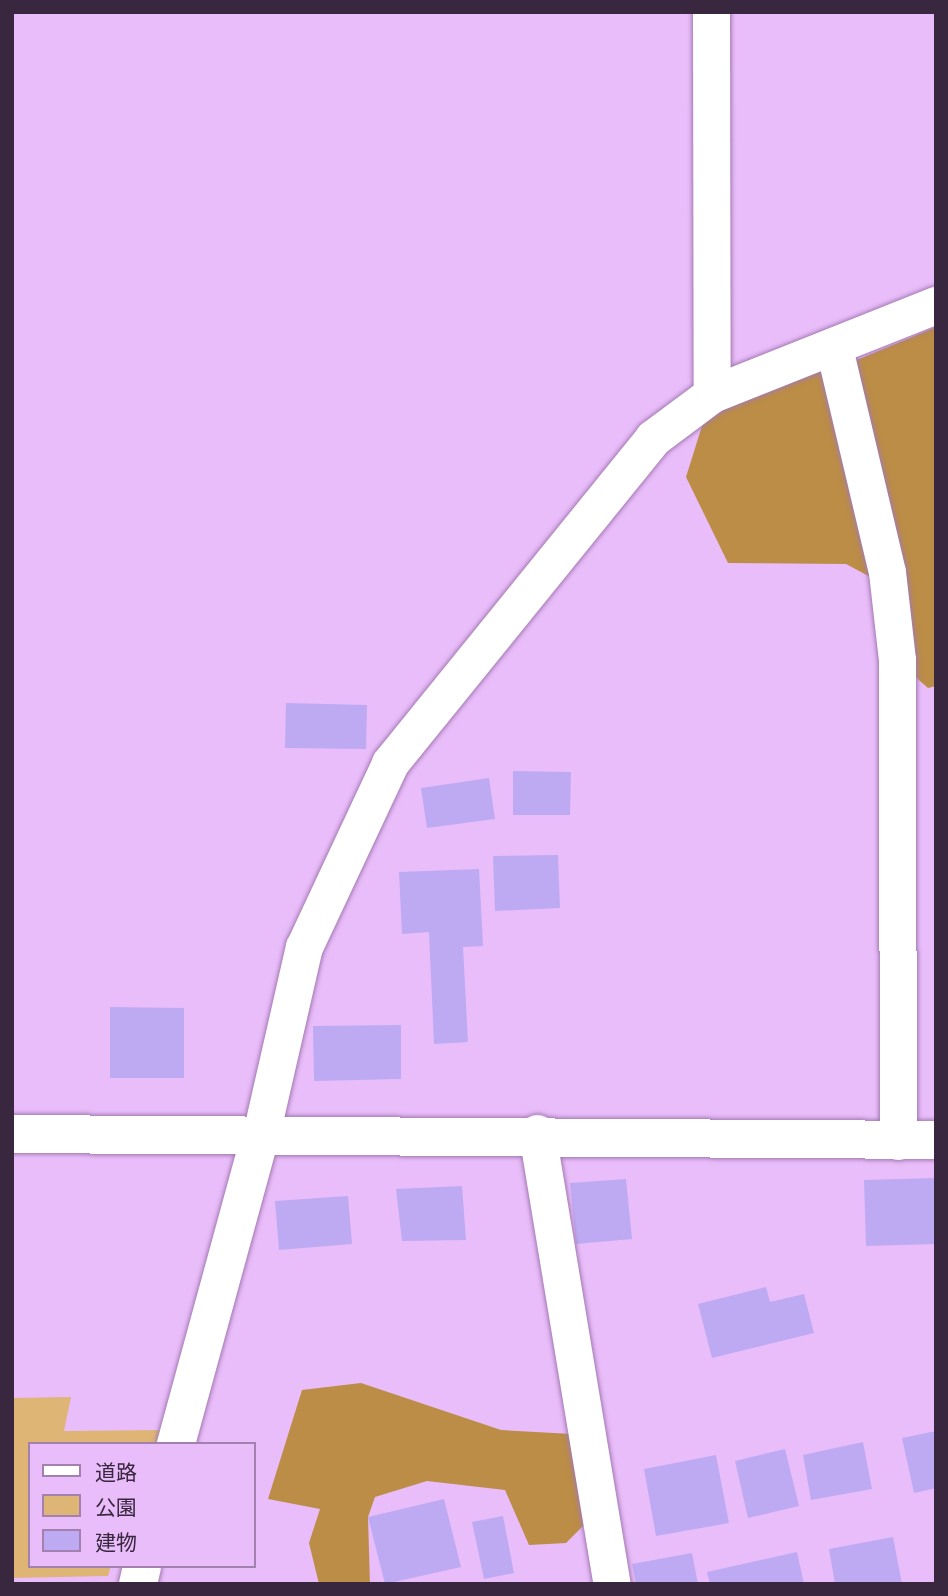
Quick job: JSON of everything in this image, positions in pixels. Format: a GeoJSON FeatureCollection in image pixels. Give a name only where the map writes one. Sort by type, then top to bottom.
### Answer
{"type":"FeatureCollection","features":[{"type":"Feature","properties":{"kind":"street"},"geometry":{"type":"LineString","coordinates":[[711,12],[712,394]]}},
{"type":"Feature","properties":{"kind":"street"},"geometry":{"type":"LineString","coordinates":[[177,1442],[261,1134],[304,947],[390,763],[653,438],[712,394],[834,348],[936,305]]}},
{"type":"Feature","properties":{"kind":"street"},"geometry":{"type":"LineString","coordinates":[[834,348],[887,572],[897,660],[898,1141]]}},
{"type":"Feature","properties":{"kind":"street"},"geometry":{"type":"LineString","coordinates":[[537,1133],[612,1584]]}},
{"type":"Feature","properties":{"kind":"street"},"geometry":{"type":"LineString","coordinates":[[12,1134],[537,1133],[936,1140]]}},
{"type":"Feature","properties":{"kind":"green space"},"geometry":{"type":"Polygon","coordinates":[[[71,1397],[64,1431],[161,1430],[157,1442],[28,1442],[28,1568],[110,1568],[108,1576],[12,1578],[12,1398],[71,1397]]]}},
{"type":"Feature","properties":{"kind":"shaded area"},"geometry":{"type":"Polygon","coordinates":[[[936,327],[936,686],[928,688],[912,674],[906,596],[846,564],[728,563],[686,477],[712,394],[840,367],[936,327]]]}},
{"type":"Feature","properties":{"kind":"shaded area"},"geometry":{"type":"Polygon","coordinates":[[[361,1383],[501,1430],[572,1434],[599,1510],[566,1543],[529,1545],[505,1490],[427,1481],[375,1497],[368,1517],[370,1584],[319,1584],[309,1543],[320,1509],[268,1499],[302,1390],[361,1383]]]}},
{"type":"Feature","properties":{"kind":"building"},"geometry":{"type":"Polygon","coordinates":[[[286,703],[367,705],[366,749],[285,748],[286,703]]]}},
{"type":"Feature","properties":{"kind":"building"},"geometry":{"type":"Polygon","coordinates":[[[513,771],[571,772],[570,815],[513,815],[513,771]]]}},
{"type":"Feature","properties":{"kind":"building"},"geometry":{"type":"Polygon","coordinates":[[[489,778],[495,819],[427,828],[421,788],[489,778]]]}},
{"type":"Feature","properties":{"kind":"building"},"geometry":{"type":"Polygon","coordinates":[[[558,855],[560,908],[495,911],[493,856],[558,855]]]}},
{"type":"Feature","properties":{"kind":"building"},"geometry":{"type":"Polygon","coordinates":[[[479,869],[483,946],[463,947],[468,1042],[434,1044],[429,932],[402,934],[399,872],[479,869]]]}},
{"type":"Feature","properties":{"kind":"building"},"geometry":{"type":"Polygon","coordinates":[[[110,1007],[184,1008],[184,1078],[110,1078],[110,1007]]]}},
{"type":"Feature","properties":{"kind":"building"},"geometry":{"type":"Polygon","coordinates":[[[401,1025],[401,1079],[314,1081],[313,1026],[401,1025]]]}},
{"type":"Feature","properties":{"kind":"building"},"geometry":{"type":"Polygon","coordinates":[[[936,1178],[936,1244],[866,1246],[864,1180],[936,1178]]]}},
{"type":"Feature","properties":{"kind":"building"},"geometry":{"type":"Polygon","coordinates":[[[626,1179],[632,1239],[576,1244],[570,1183],[626,1179]]]}},
{"type":"Feature","properties":{"kind":"building"},"geometry":{"type":"Polygon","coordinates":[[[462,1186],[466,1240],[402,1241],[396,1189],[462,1186]]]}},
{"type":"Feature","properties":{"kind":"building"},"geometry":{"type":"Polygon","coordinates":[[[348,1196],[352,1244],[279,1250],[275,1201],[348,1196]]]}},
{"type":"Feature","properties":{"kind":"building"},"geometry":{"type":"Polygon","coordinates":[[[766,1287],[770,1302],[804,1294],[814,1333],[712,1358],[698,1304],[766,1287]]]}},
{"type":"Feature","properties":{"kind":"building"},"geometry":{"type":"Polygon","coordinates":[[[936,1431],[936,1488],[914,1493],[902,1438],[936,1431]]]}},
{"type":"Feature","properties":{"kind":"building"},"geometry":{"type":"Polygon","coordinates":[[[863,1442],[872,1489],[811,1500],[803,1455],[863,1442]]]}},
{"type":"Feature","properties":{"kind":"building"},"geometry":{"type":"Polygon","coordinates":[[[785,1449],[799,1506],[748,1518],[735,1461],[785,1449]]]}},
{"type":"Feature","properties":{"kind":"building"},"geometry":{"type":"Polygon","coordinates":[[[716,1455],[729,1523],[656,1536],[644,1469],[716,1455]]]}},
{"type":"Feature","properties":{"kind":"building"},"geometry":{"type":"Polygon","coordinates":[[[444,1499],[461,1567],[385,1584],[368,1517],[444,1499]]]}},
{"type":"Feature","properties":{"kind":"building"},"geometry":{"type":"Polygon","coordinates":[[[503,1516],[514,1573],[484,1579],[472,1522],[503,1516]]]}},
{"type":"Feature","properties":{"kind":"building"},"geometry":{"type":"Polygon","coordinates":[[[893,1537],[902,1584],[835,1584],[829,1549],[893,1537]]]}},
{"type":"Feature","properties":{"kind":"building"},"geometry":{"type":"Polygon","coordinates":[[[797,1552],[804,1584],[710,1584],[707,1572],[797,1552]]]}},
{"type":"Feature","properties":{"kind":"building"},"geometry":{"type":"Polygon","coordinates":[[[692,1553],[698,1584],[636,1584],[632,1564],[692,1553]]]}}]}
